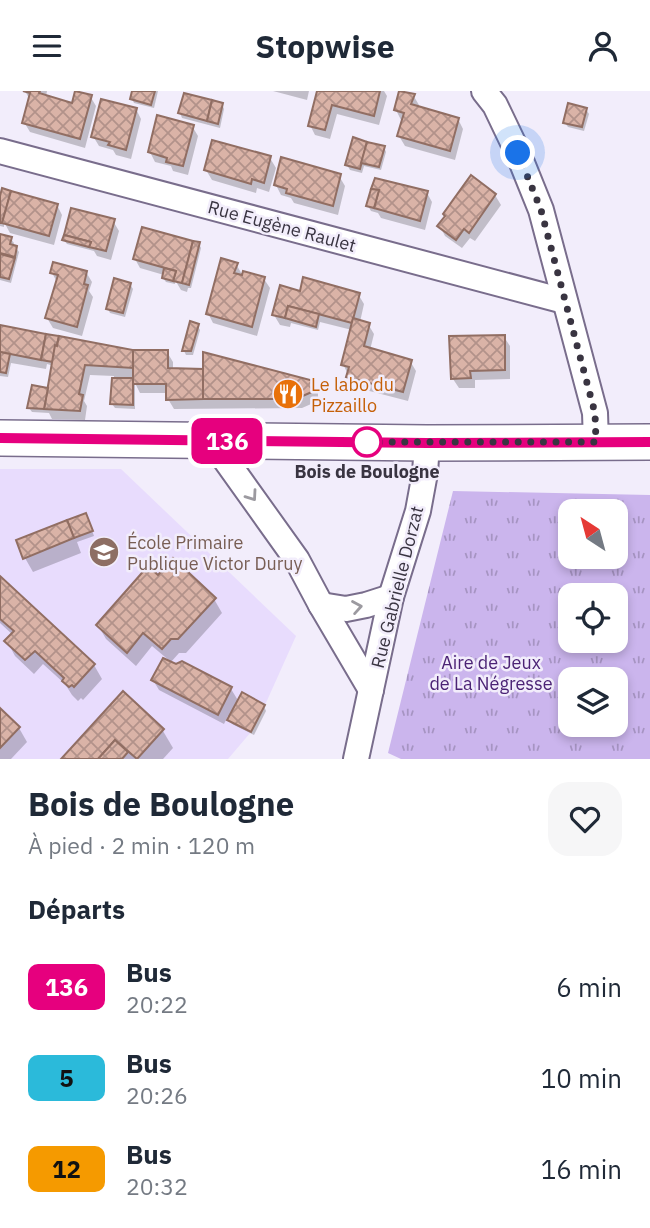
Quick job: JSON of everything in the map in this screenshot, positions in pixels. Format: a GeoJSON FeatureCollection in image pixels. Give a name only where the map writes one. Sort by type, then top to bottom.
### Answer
{"type":"FeatureCollection","features":[{"type":"Feature","properties":{"kind":"street"},"geometry":{"type":"LineString","coordinates":[[484,91],[495,105],[518,153],[541,210],[595,413],[596,442]]}},
{"type":"Feature","properties":{"kind":"street","name":"Rue Eugène Raulet"},"geometry":{"type":"LineString","coordinates":[[0,151],[564,301]]}},
{"type":"Feature","properties":{"kind":"street"},"geometry":{"type":"LineString","coordinates":[[0,438],[427,443],[650,442]]}},
{"type":"Feature","properties":{"kind":"street","name":"Rue Gabrielle Dorzat"},"geometry":{"type":"LineString","coordinates":[[212,441],[297,560],[371,690]]}},
{"type":"Feature","properties":{"kind":"street","name":"Rue Gabrielle Dorzat"},"geometry":{"type":"LineString","coordinates":[[356,759],[391,597],[418,511],[427,443]]}},
{"type":"Feature","properties":{"kind":"street"},"geometry":{"type":"LineString","coordinates":[[321,605],[346,609],[391,597]]}},
{"type":"Feature","properties":{"kind":"shaded area","name":"École Primaire Publique Victor Duruy"},"geometry":{"type":"Polygon","coordinates":[[[0,469],[121,469],[296,636],[251,732],[228,759],[0,759],[0,469]]]}},
{"type":"Feature","properties":{"kind":"green space","name":"Aire de Jeux de La Négresse"},"geometry":{"type":"Polygon","coordinates":[[[453,491],[650,495],[650,759],[401,759],[388,753],[453,491]]]}},
{"type":"Feature","properties":{"kind":"building"},"geometry":{"type":"Polygon","coordinates":[[[23,91],[40,91],[39,93],[72,103],[75,91],[92,95],[80,139],[22,123],[30,93],[23,91]]]}},
{"type":"Feature","properties":{"kind":"building"},"geometry":{"type":"Polygon","coordinates":[[[132,91],[155,91],[151,105],[130,99],[132,91]]]}},
{"type":"Feature","properties":{"kind":"building"},"geometry":{"type":"Polygon","coordinates":[[[317,91],[380,91],[374,116],[332,105],[325,130],[308,126],[317,91]]]}},
{"type":"Feature","properties":{"kind":"building"},"geometry":{"type":"Polygon","coordinates":[[[399,91],[415,94],[411,104],[459,118],[450,151],[397,136],[404,113],[394,110],[399,91]]]}},
{"type":"Feature","properties":{"kind":"building"},"geometry":{"type":"Polygon","coordinates":[[[184,93],[212,100],[207,121],[178,113],[184,93]]]}},
{"type":"Feature","properties":{"kind":"building"},"geometry":{"type":"Polygon","coordinates":[[[101,99],[137,108],[126,150],[91,137],[101,99]]]}},
{"type":"Feature","properties":{"kind":"building"},"geometry":{"type":"Polygon","coordinates":[[[212,100],[223,103],[218,124],[207,121],[212,100]]]}},
{"type":"Feature","properties":{"kind":"building"},"geometry":{"type":"Polygon","coordinates":[[[568,103],[587,108],[582,127],[563,123],[568,103]]]}},
{"type":"Feature","properties":{"kind":"building"},"geometry":{"type":"Polygon","coordinates":[[[157,115],[194,125],[183,166],[166,162],[167,158],[148,152],[157,115]]]}},
{"type":"Feature","properties":{"kind":"building"},"geometry":{"type":"Polygon","coordinates":[[[353,137],[367,142],[360,169],[345,165],[353,137]]]}},
{"type":"Feature","properties":{"kind":"building"},"geometry":{"type":"Polygon","coordinates":[[[212,140],[271,156],[264,183],[252,179],[251,184],[204,170],[212,140]]]}},
{"type":"Feature","properties":{"kind":"building"},"geometry":{"type":"Polygon","coordinates":[[[367,142],[385,146],[379,167],[361,163],[367,142]]]}},
{"type":"Feature","properties":{"kind":"building"},"geometry":{"type":"Polygon","coordinates":[[[281,157],[341,174],[333,206],[286,193],[287,189],[274,185],[281,157]]]}},
{"type":"Feature","properties":{"kind":"building"},"geometry":{"type":"Polygon","coordinates":[[[471,175],[496,194],[469,233],[464,229],[456,240],[437,226],[471,175]]]}},
{"type":"Feature","properties":{"kind":"building"},"geometry":{"type":"Polygon","coordinates":[[[375,178],[428,191],[420,221],[374,208],[379,190],[371,189],[375,178]]]}},
{"type":"Feature","properties":{"kind":"building"},"geometry":{"type":"Polygon","coordinates":[[[2,188],[11,191],[0,223],[0,196],[2,188]]]}},
{"type":"Feature","properties":{"kind":"building"},"geometry":{"type":"Polygon","coordinates":[[[371,189],[379,190],[374,208],[366,206],[371,189]]]}},
{"type":"Feature","properties":{"kind":"building"},"geometry":{"type":"Polygon","coordinates":[[[11,191],[58,204],[49,236],[2,223],[11,191]]]}},
{"type":"Feature","properties":{"kind":"building"},"geometry":{"type":"Polygon","coordinates":[[[71,208],[115,219],[106,251],[89,247],[91,242],[64,235],[71,208]]]}},
{"type":"Feature","properties":{"kind":"building"},"geometry":{"type":"Polygon","coordinates":[[[142,227],[193,241],[182,283],[173,281],[176,271],[133,259],[142,227]]]}},
{"type":"Feature","properties":{"kind":"building"},"geometry":{"type":"Polygon","coordinates":[[[0,234],[12,237],[10,244],[17,246],[15,257],[0,253],[0,234]]]}},
{"type":"Feature","properties":{"kind":"building"},"geometry":{"type":"Polygon","coordinates":[[[64,235],[91,242],[89,247],[62,240],[64,235]]]}},
{"type":"Feature","properties":{"kind":"building"},"geometry":{"type":"Polygon","coordinates":[[[193,241],[200,242],[189,285],[182,283],[193,241]]]}},
{"type":"Feature","properties":{"kind":"building"},"geometry":{"type":"Polygon","coordinates":[[[0,254],[15,258],[9,279],[0,277],[0,254]]]}},
{"type":"Feature","properties":{"kind":"building"},"geometry":{"type":"Polygon","coordinates":[[[221,258],[238,263],[234,273],[242,275],[243,271],[265,277],[252,327],[206,314],[221,258]]]}},
{"type":"Feature","properties":{"kind":"building"},"geometry":{"type":"Polygon","coordinates":[[[53,262],[87,271],[84,284],[88,285],[77,327],[45,318],[58,275],[50,273],[53,262]]]}},
{"type":"Feature","properties":{"kind":"building"},"geometry":{"type":"Polygon","coordinates":[[[164,268],[176,271],[173,281],[162,278],[164,268]]]}},
{"type":"Feature","properties":{"kind":"building"},"geometry":{"type":"Polygon","coordinates":[[[303,277],[360,293],[352,323],[288,306],[285,318],[272,315],[280,285],[300,291],[303,277]]]}},
{"type":"Feature","properties":{"kind":"building"},"geometry":{"type":"Polygon","coordinates":[[[114,278],[131,283],[123,313],[106,309],[114,278]]]}},
{"type":"Feature","properties":{"kind":"building"},"geometry":{"type":"Polygon","coordinates":[[[288,306],[319,314],[316,327],[285,318],[288,306]]]}},
{"type":"Feature","properties":{"kind":"building"},"geometry":{"type":"Polygon","coordinates":[[[353,318],[370,323],[364,346],[412,360],[403,392],[346,377],[349,367],[341,365],[353,318]]]}},
{"type":"Feature","properties":{"kind":"building"},"geometry":{"type":"Polygon","coordinates":[[[190,321],[199,324],[191,351],[182,351],[190,321]]]}},
{"type":"Feature","properties":{"kind":"building"},"geometry":{"type":"Polygon","coordinates":[[[0,325],[46,334],[41,360],[0,352],[0,325]]]}},
{"type":"Feature","properties":{"kind":"building"},"geometry":{"type":"Polygon","coordinates":[[[46,334],[59,336],[53,362],[41,360],[46,334]]]}},
{"type":"Feature","properties":{"kind":"building"},"geometry":{"type":"Polygon","coordinates":[[[505,335],[505,370],[470,371],[471,378],[451,379],[449,336],[505,335]]]}},
{"type":"Feature","properties":{"kind":"building"},"geometry":{"type":"Polygon","coordinates":[[[59,336],[133,350],[133,368],[85,365],[79,394],[83,395],[80,411],[44,409],[55,345],[57,346],[59,336]]]}},
{"type":"Feature","properties":{"kind":"building"},"geometry":{"type":"Polygon","coordinates":[[[133,350],[168,350],[168,368],[203,369],[203,399],[166,400],[166,384],[133,384],[133,350]]]}},
{"type":"Feature","properties":{"kind":"building"},"geometry":{"type":"Polygon","coordinates":[[[0,352],[10,354],[6,373],[0,372],[0,352]]]}},
{"type":"Feature","properties":{"kind":"building"},"geometry":{"type":"Polygon","coordinates":[[[203,352],[314,381],[314,391],[296,399],[203,399],[203,352]]]}},
{"type":"Feature","properties":{"kind":"building"},"geometry":{"type":"Polygon","coordinates":[[[112,378],[133,378],[133,405],[110,404],[112,378]]]}},
{"type":"Feature","properties":{"kind":"building"},"geometry":{"type":"Polygon","coordinates":[[[32,385],[48,388],[44,409],[27,408],[32,385]]]}},
{"type":"Feature","properties":{"kind":"building"},"geometry":{"type":"Polygon","coordinates":[[[86,513],[93,531],[74,538],[67,520],[86,513]]]}},
{"type":"Feature","properties":{"kind":"building"},"geometry":{"type":"Polygon","coordinates":[[[67,520],[74,538],[23,559],[16,540],[67,520]]]}},
{"type":"Feature","properties":{"kind":"building"},"geometry":{"type":"Polygon","coordinates":[[[173,558],[216,598],[178,639],[171,639],[162,649],[143,633],[127,653],[96,625],[148,566],[158,575],[173,558]]]}},
{"type":"Feature","properties":{"kind":"building"},"geometry":{"type":"Polygon","coordinates":[[[0,576],[95,664],[74,687],[69,687],[62,681],[64,678],[35,651],[25,660],[4,641],[14,631],[0,619],[0,576]]]}},
{"type":"Feature","properties":{"kind":"building"},"geometry":{"type":"Polygon","coordinates":[[[163,658],[176,664],[182,661],[232,687],[218,715],[151,680],[163,658]]]}},
{"type":"Feature","properties":{"kind":"building"},"geometry":{"type":"Polygon","coordinates":[[[123,691],[164,729],[137,759],[115,740],[98,759],[61,759],[123,691]]]}},
{"type":"Feature","properties":{"kind":"building"},"geometry":{"type":"Polygon","coordinates":[[[242,692],[265,705],[251,732],[227,720],[242,692]]]}},
{"type":"Feature","properties":{"kind":"building"},"geometry":{"type":"Polygon","coordinates":[[[0,708],[20,727],[0,748],[0,708]]]}},
{"type":"Feature","properties":{"kind":"building"},"geometry":{"type":"Polygon","coordinates":[[[115,740],[128,752],[122,759],[98,759],[115,740]]]}},
{"type":"Feature","properties":{"kind":"bus line","name":"136"},"geometry":{"type":"LineString","coordinates":[[0,438],[427,443],[650,442]]}},
{"type":"Feature","properties":{"kind":"place","name":"Le labo du Pizzaillo"},"geometry":{"type":"Point","coordinates":[288,394]}},
{"type":"Feature","properties":{"kind":"place","name":"Bois de Boulogne"},"geometry":{"type":"Point","coordinates":[367,442]}},
{"type":"Feature","properties":{"kind":"place","name":"École Primaire Publique Victor Duruy"},"geometry":{"type":"Point","coordinates":[104,552]}},
{"type":"Feature","properties":{"kind":"route"},"geometry":{"type":"LineString","coordinates":[[367,442],[596,442],[595,413],[541,210],[518,153]]}}]}
